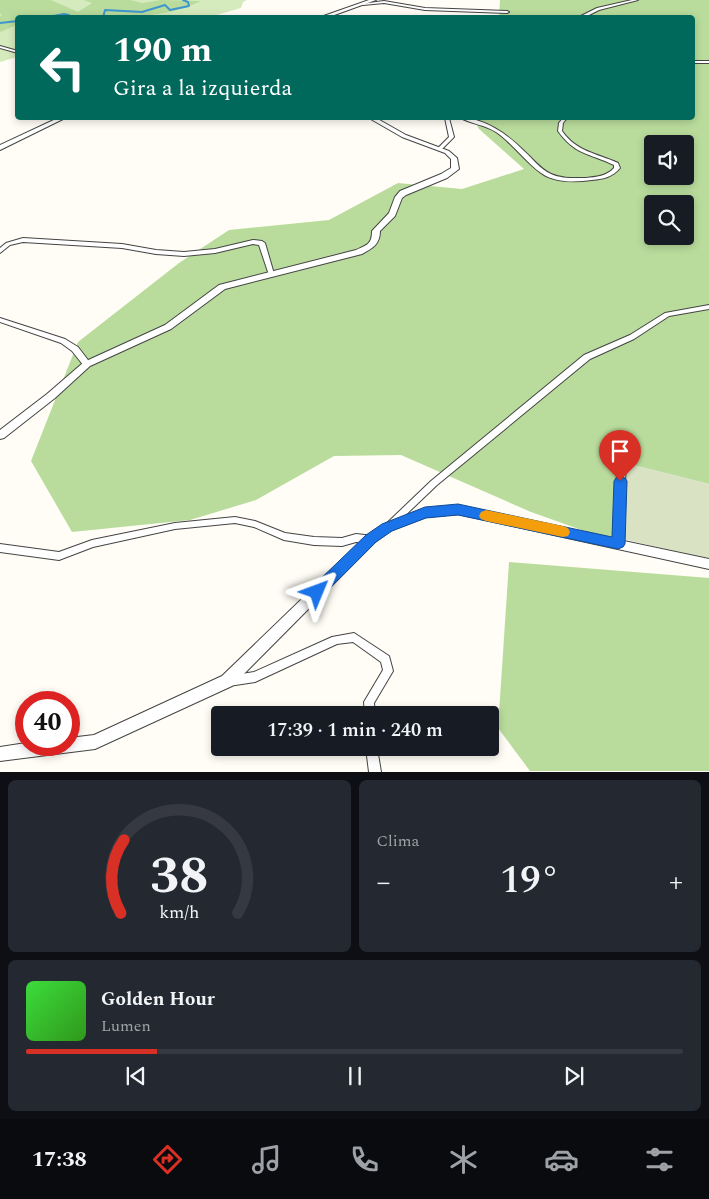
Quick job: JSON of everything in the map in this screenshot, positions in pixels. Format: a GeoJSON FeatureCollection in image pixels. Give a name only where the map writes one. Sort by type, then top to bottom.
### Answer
{"type":"FeatureCollection","features":[{"type":"Feature","properties":{"kind":"street"},"geometry":{"type":"LineString","coordinates":[[329,15],[374,0]]}},
{"type":"Feature","properties":{"kind":"street"},"geometry":{"type":"LineString","coordinates":[[586,15],[636,0]]}},
{"type":"Feature","properties":{"kind":"street"},"geometry":{"type":"LineString","coordinates":[[363,4],[384,2],[425,9],[506,12]]}},
{"type":"Feature","properties":{"kind":"street"},"geometry":{"type":"LineString","coordinates":[[0,47],[15,51]]}},
{"type":"Feature","properties":{"kind":"street"},"geometry":{"type":"LineString","coordinates":[[695,62],[709,62]]}},
{"type":"Feature","properties":{"kind":"street"},"geometry":{"type":"LineString","coordinates":[[0,148],[58,120]]}},
{"type":"Feature","properties":{"kind":"street"},"geometry":{"type":"LineString","coordinates":[[0,435],[51,396],[87,364],[168,327],[222,287],[359,252],[371,246],[376,239],[376,231],[392,214],[399,197],[403,193],[444,176],[455,169],[454,158],[440,148],[404,136],[376,120]]}},
{"type":"Feature","properties":{"kind":"street"},"geometry":{"type":"LineString","coordinates":[[440,148],[452,137],[448,120]]}},
{"type":"Feature","properties":{"kind":"street"},"geometry":{"type":"LineString","coordinates":[[470,120],[487,125],[502,133],[542,172],[552,177],[564,180],[578,180],[600,178],[614,174],[617,168],[616,164],[577,150],[566,141],[560,131],[561,123],[564,120]]}},
{"type":"Feature","properties":{"kind":"street"},"geometry":{"type":"LineString","coordinates":[[0,251],[8,244],[23,240],[122,246],[156,252],[184,254],[215,251],[253,242],[262,243],[265,248],[271,274]]}},
{"type":"Feature","properties":{"kind":"street"},"geometry":{"type":"LineString","coordinates":[[227,681],[371,539],[387,528],[434,483],[587,357],[632,337],[667,314],[709,307]]}},
{"type":"Feature","properties":{"kind":"street"},"geometry":{"type":"LineString","coordinates":[[0,320],[62,341],[75,349],[87,364]]}},
{"type":"Feature","properties":{"kind":"street"},"geometry":{"type":"LineString","coordinates":[[618,544],[622,456]]}},
{"type":"Feature","properties":{"kind":"street"},"geometry":{"type":"LineString","coordinates":[[387,528],[425,512],[458,510],[709,564]]}},
{"type":"Feature","properties":{"kind":"street"},"geometry":{"type":"LineString","coordinates":[[0,548],[60,556],[92,544],[175,526],[234,520],[255,524],[284,536],[314,541],[342,542],[356,538],[371,539]]}},
{"type":"Feature","properties":{"kind":"street"},"geometry":{"type":"LineString","coordinates":[[0,754],[95,742],[227,681],[255,677],[336,640],[354,637],[385,659],[388,671],[369,702],[369,706]]}},
{"type":"Feature","properties":{"kind":"street"},"geometry":{"type":"LineString","coordinates":[[373,756],[375,772]]}},
{"type":"Feature","properties":{"kind":"green space"},"geometry":{"type":"Polygon","coordinates":[[[0,0],[51,0],[78,12],[92,3],[84,0],[130,0],[142,3],[161,0],[201,1],[180,9],[146,15],[15,15],[15,26],[0,32],[0,17],[2,14],[0,14],[0,0]]]}},
{"type":"Feature","properties":{"kind":"green space"},"geometry":{"type":"Polygon","coordinates":[[[247,0],[243,2],[241,8],[216,15],[15,15],[15,58],[0,62],[0,1],[247,0]]]}},
{"type":"Feature","properties":{"kind":"green space"},"geometry":{"type":"Polygon","coordinates":[[[500,0],[709,0],[709,484],[621,462],[618,543],[531,512],[401,455],[334,456],[256,500],[190,520],[72,532],[31,461],[78,342],[179,263],[229,230],[329,220],[398,183],[462,189],[524,169],[479,129],[474,120],[695,120],[695,15],[499,15],[500,0]]]}},
{"type":"Feature","properties":{"kind":"green space"},"geometry":{"type":"Polygon","coordinates":[[[621,462],[709,484],[709,559],[618,538],[621,462]]]}},
{"type":"Feature","properties":{"kind":"green space"},"geometry":{"type":"Polygon","coordinates":[[[509,562],[709,578],[709,771],[530,771],[499,729],[509,562]]]}},
{"type":"Feature","properties":{"kind":"waterway"},"geometry":{"type":"LineString","coordinates":[[104,15],[105,10],[142,12],[165,5],[170,10],[189,6],[188,2],[183,0]]}},
{"type":"Feature","properties":{"kind":"waterway"},"geometry":{"type":"LineString","coordinates":[[59,15],[69,15]]}},
{"type":"Feature","properties":{"kind":"waterway"},"geometry":{"type":"LineString","coordinates":[[0,23],[15,21]]}},
{"type":"Feature","properties":{"kind":"slow traffic"},"geometry":{"type":"LineString","coordinates":[[486,516],[563,532]]}},
{"type":"Feature","properties":{"kind":"route"},"geometry":{"type":"LineString","coordinates":[[317,592],[371,539],[387,528],[425,512],[458,510],[618,544],[620,481]]}}]}
